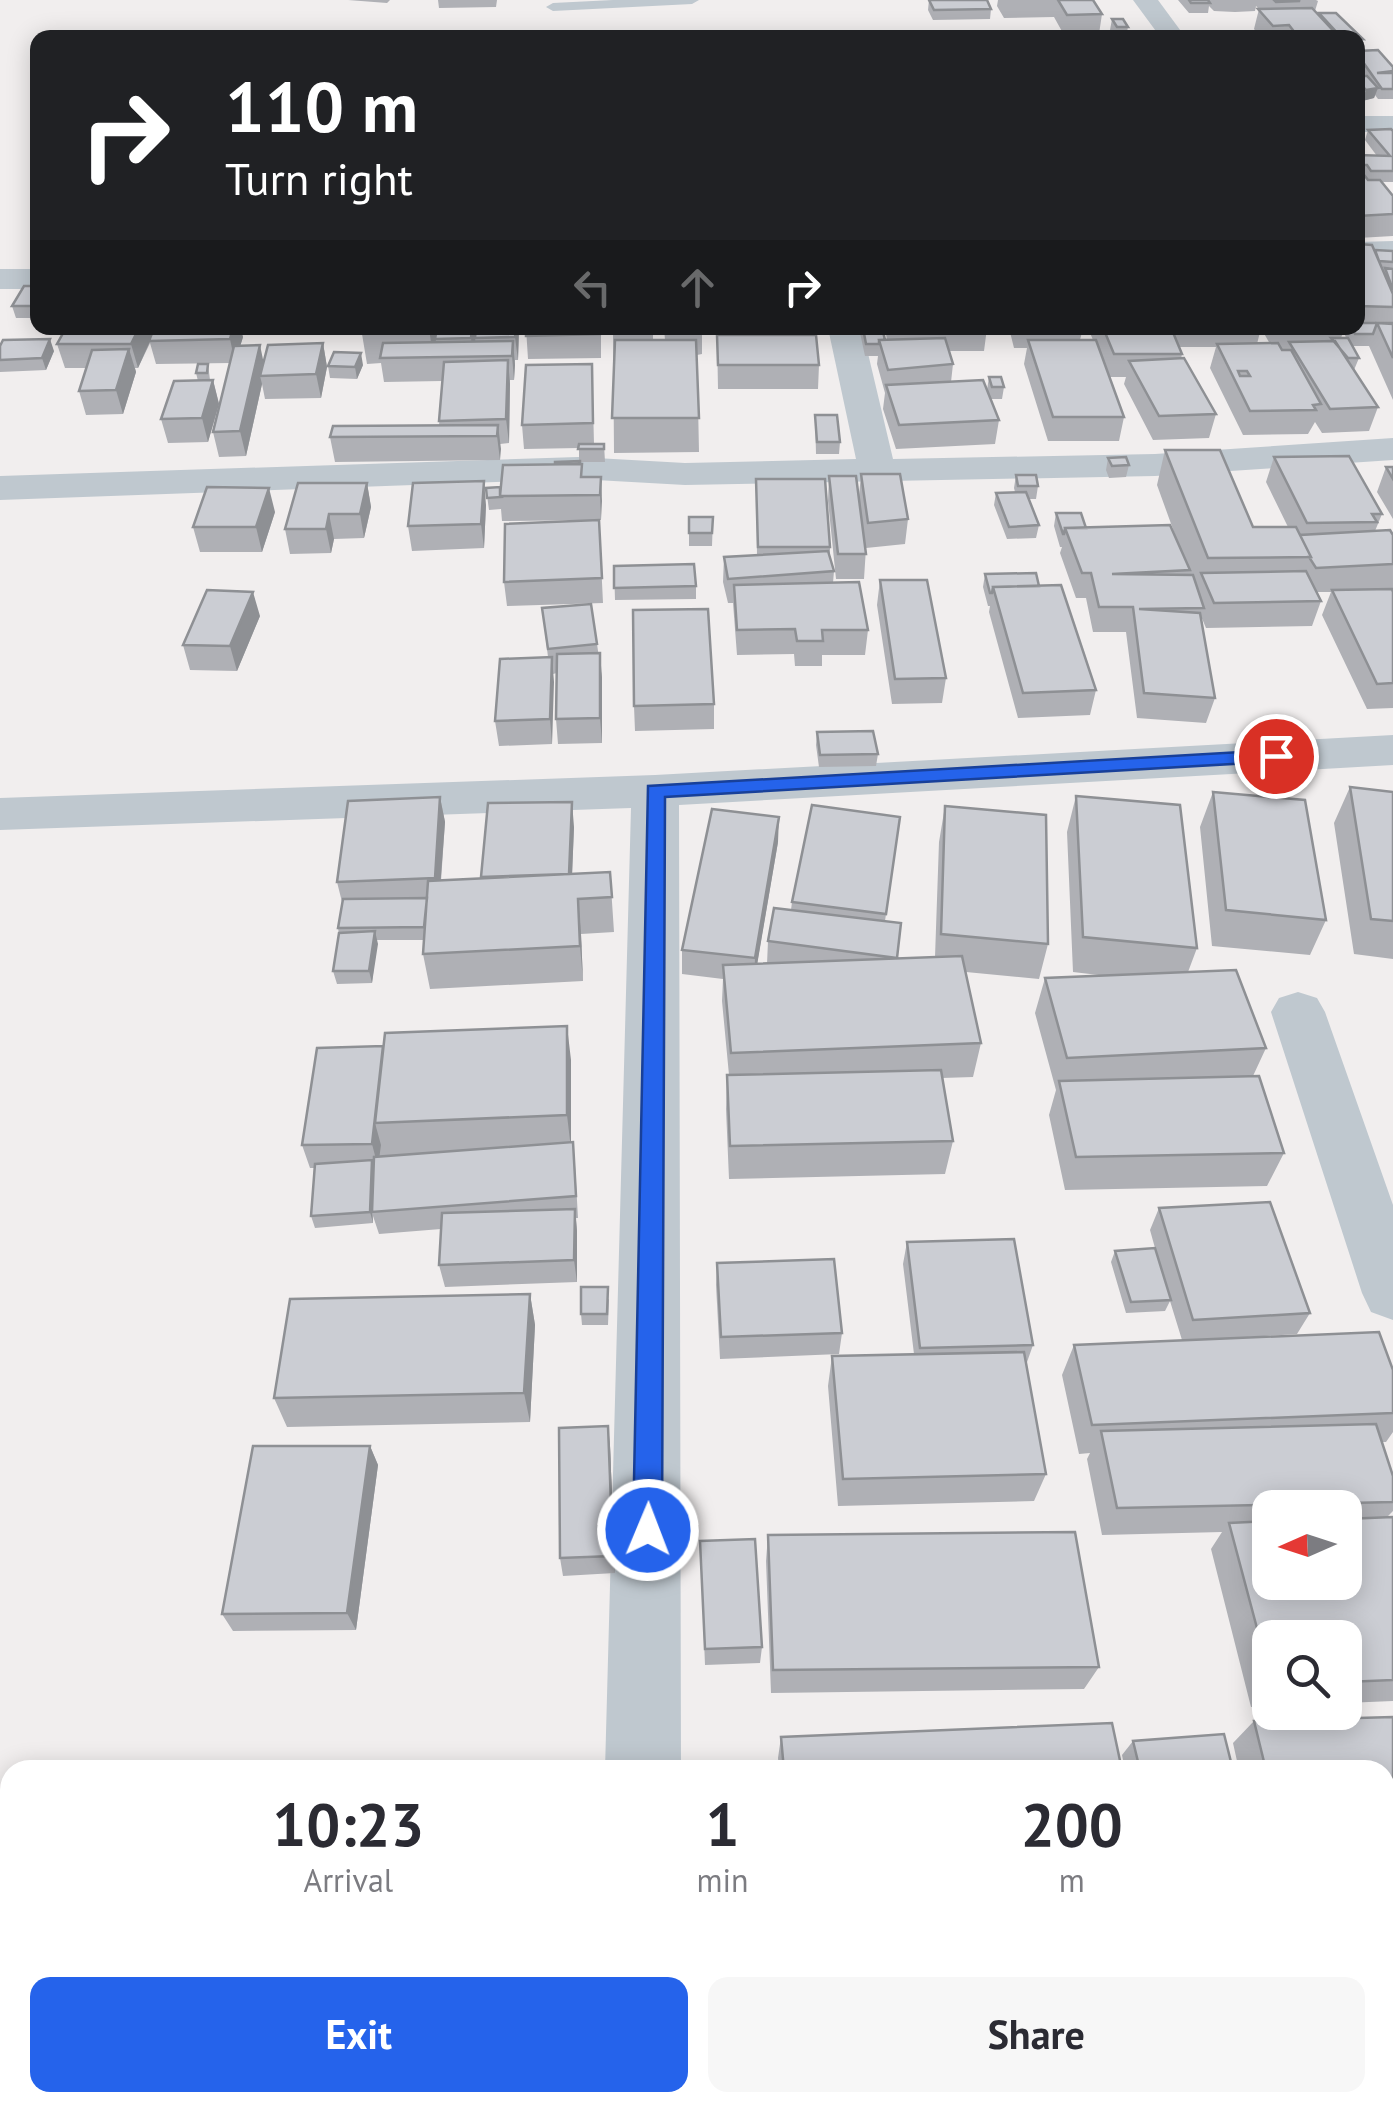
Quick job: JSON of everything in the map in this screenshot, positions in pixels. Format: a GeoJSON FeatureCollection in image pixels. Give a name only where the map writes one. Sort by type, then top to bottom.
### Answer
{"type":"FeatureCollection","features":[{"type":"Feature","properties":{"kind":"street"},"geometry":{"type":"LineString","coordinates":[[1145,0],[1168,30]]}},
{"type":"Feature","properties":{"kind":"street"},"geometry":{"type":"LineString","coordinates":[[1365,124],[1393,124]]}},
{"type":"Feature","properties":{"kind":"street"},"geometry":{"type":"LineString","coordinates":[[1365,251],[1393,250]]}},
{"type":"Feature","properties":{"kind":"street"},"geometry":{"type":"LineString","coordinates":[[0,279],[30,278]]}},
{"type":"Feature","properties":{"kind":"street"},"geometry":{"type":"LineString","coordinates":[[847,335],[877,471]]}},
{"type":"Feature","properties":{"kind":"street"},"geometry":{"type":"LineString","coordinates":[[0,488],[578,468],[685,474],[1204,463],[1393,449]]}},
{"type":"Feature","properties":{"kind":"street"},"geometry":{"type":"LineString","coordinates":[[0,814],[655,791],[1393,750]]}},
{"type":"Feature","properties":{"kind":"street"},"geometry":{"type":"LineString","coordinates":[[644,1760],[655,791]]}},
{"type":"Feature","properties":{"kind":"street"},"geometry":{"type":"LineString","coordinates":[[1298,1012],[1393,1293]]}},
{"type":"Feature","properties":{"kind":"lane"},"geometry":{"type":"LineString","coordinates":[[553,7],[692,0]]}},
{"type":"Feature","properties":{"kind":"building"},"geometry":{"type":"Polygon","coordinates":[[[929,0],[987,0],[991,9],[934,10],[929,0]]]}},
{"type":"Feature","properties":{"kind":"building"},"geometry":{"type":"Polygon","coordinates":[[[1058,0],[1093,0],[1102,14],[1067,15],[1058,0]]]}},
{"type":"Feature","properties":{"kind":"building"},"geometry":{"type":"Polygon","coordinates":[[[1312,8],[1333,30],[1273,26],[1258,9],[1312,8]]]}},
{"type":"Feature","properties":{"kind":"building"},"geometry":{"type":"Polygon","coordinates":[[[1319,13],[1336,13],[1354,30],[1335,30],[1319,13]]]}},
{"type":"Feature","properties":{"kind":"building"},"geometry":{"type":"Polygon","coordinates":[[[1112,19],[1123,19],[1128,27],[1117,27],[1112,19]]]}},
{"type":"Feature","properties":{"kind":"building"},"geometry":{"type":"Polygon","coordinates":[[[1378,50],[1393,67],[1393,71],[1377,73],[1393,73],[1393,89],[1382,89],[1365,65],[1365,51],[1378,50]]]}},
{"type":"Feature","properties":{"kind":"building"},"geometry":{"type":"Polygon","coordinates":[[[1365,76],[1367,76],[1378,88],[1366,90],[1365,76]]]}},
{"type":"Feature","properties":{"kind":"building"},"geometry":{"type":"Polygon","coordinates":[[[1368,130],[1393,131],[1393,171],[1371,171],[1365,165],[1365,155],[1390,156],[1368,130]]]}},
{"type":"Feature","properties":{"kind":"building"},"geometry":{"type":"Polygon","coordinates":[[[1365,176],[1368,180],[1380,180],[1393,196],[1393,214],[1365,216],[1365,176]]]}},
{"type":"Feature","properties":{"kind":"building"},"geometry":{"type":"Polygon","coordinates":[[[1365,244],[1372,245],[1393,294],[1393,307],[1365,306],[1365,244]]]}},
{"type":"Feature","properties":{"kind":"building"},"geometry":{"type":"Polygon","coordinates":[[[1375,250],[1393,251],[1393,262],[1379,261],[1375,250]]]}},
{"type":"Feature","properties":{"kind":"building"},"geometry":{"type":"Polygon","coordinates":[[[1385,268],[1393,269],[1393,290],[1385,268]]]}},
{"type":"Feature","properties":{"kind":"building"},"geometry":{"type":"Polygon","coordinates":[[[24,286],[30,286],[30,306],[12,306],[24,286]]]}},
{"type":"Feature","properties":{"kind":"building"},"geometry":{"type":"Polygon","coordinates":[[[1365,323],[1377,323],[1373,334],[1365,334],[1365,323]]]}},
{"type":"Feature","properties":{"kind":"building"},"geometry":{"type":"Polygon","coordinates":[[[1377,323],[1393,324],[1393,358],[1377,323]]]}},
{"type":"Feature","properties":{"kind":"building"},"geometry":{"type":"Polygon","coordinates":[[[62,335],[136,335],[131,344],[57,344],[62,335]]]}},
{"type":"Feature","properties":{"kind":"building"},"geometry":{"type":"Polygon","coordinates":[[[151,335],[231,335],[230,339],[149,341],[151,335]]]}},
{"type":"Feature","properties":{"kind":"building"},"geometry":{"type":"Polygon","coordinates":[[[436,335],[471,335],[471,338],[435,339],[436,335]]]}},
{"type":"Feature","properties":{"kind":"building"},"geometry":{"type":"Polygon","coordinates":[[[475,335],[515,335],[515,337],[475,338],[475,335]]]}},
{"type":"Feature","properties":{"kind":"building"},"geometry":{"type":"Polygon","coordinates":[[[717,335],[816,335],[819,365],[718,365],[717,335]]]}},
{"type":"Feature","properties":{"kind":"building"},"geometry":{"type":"Polygon","coordinates":[[[864,335],[884,335],[885,340],[879,340],[879,344],[866,344],[864,335]]]}},
{"type":"Feature","properties":{"kind":"building"},"geometry":{"type":"Polygon","coordinates":[[[1106,335],[1174,335],[1182,354],[1114,354],[1106,335]]]}},
{"type":"Feature","properties":{"kind":"building"},"geometry":{"type":"Polygon","coordinates":[[[945,338],[953,364],[888,370],[879,340],[945,338]]]}},
{"type":"Feature","properties":{"kind":"building"},"geometry":{"type":"Polygon","coordinates":[[[1331,338],[1348,338],[1359,358],[1348,358],[1331,338]]]}},
{"type":"Feature","properties":{"kind":"building"},"geometry":{"type":"Polygon","coordinates":[[[50,339],[42,358],[0,360],[3,340],[50,339]]]}},
{"type":"Feature","properties":{"kind":"building"},"geometry":{"type":"Polygon","coordinates":[[[615,340],[696,340],[699,418],[612,418],[615,340]]]}},
{"type":"Feature","properties":{"kind":"building"},"geometry":{"type":"Polygon","coordinates":[[[1028,340],[1096,340],[1124,417],[1053,417],[1028,340]]]}},
{"type":"Feature","properties":{"kind":"building"},"geometry":{"type":"Polygon","coordinates":[[[513,341],[512,356],[380,358],[383,343],[513,341]]]}},
{"type":"Feature","properties":{"kind":"building"},"geometry":{"type":"Polygon","coordinates":[[[1335,341],[1378,407],[1330,409],[1289,342],[1335,341]]]}},
{"type":"Feature","properties":{"kind":"building"},"geometry":{"type":"Polygon","coordinates":[[[323,343],[316,374],[260,376],[268,345],[323,343]]]}},
{"type":"Feature","properties":{"kind":"building"},"geometry":{"type":"Polygon","coordinates":[[[1278,343],[1282,350],[1291,350],[1321,404],[1313,405],[1316,410],[1250,411],[1217,344],[1278,343]]]}},
{"type":"Feature","properties":{"kind":"building"},"geometry":{"type":"Polygon","coordinates":[[[260,345],[240,431],[213,432],[234,346],[260,345]]]}},
{"type":"Feature","properties":{"kind":"building"},"geometry":{"type":"Polygon","coordinates":[[[129,349],[116,390],[79,391],[92,350],[129,349]]]}},
{"type":"Feature","properties":{"kind":"building"},"geometry":{"type":"Polygon","coordinates":[[[334,352],[361,353],[355,367],[328,366],[334,352]]]}},
{"type":"Feature","properties":{"kind":"building"},"geometry":{"type":"Polygon","coordinates":[[[1184,358],[1216,414],[1159,416],[1129,361],[1184,358]]]}},
{"type":"Feature","properties":{"kind":"building"},"geometry":{"type":"Polygon","coordinates":[[[508,360],[506,419],[439,421],[444,362],[508,360]]]}},
{"type":"Feature","properties":{"kind":"building"},"geometry":{"type":"Polygon","coordinates":[[[198,364],[208,364],[207,373],[196,373],[198,364]]]}},
{"type":"Feature","properties":{"kind":"building"},"geometry":{"type":"Polygon","coordinates":[[[592,364],[593,423],[522,425],[526,365],[592,364]]]}},
{"type":"Feature","properties":{"kind":"building"},"geometry":{"type":"Polygon","coordinates":[[[989,377],[1001,377],[1004,387],[992,387],[989,377]]]}},
{"type":"Feature","properties":{"kind":"building"},"geometry":{"type":"Polygon","coordinates":[[[213,380],[202,418],[161,419],[174,381],[213,380]]]}},
{"type":"Feature","properties":{"kind":"building"},"geometry":{"type":"Polygon","coordinates":[[[983,380],[999,420],[899,425],[886,385],[983,380]]]}},
{"type":"Feature","properties":{"kind":"building"},"geometry":{"type":"Polygon","coordinates":[[[815,415],[837,415],[840,442],[817,442],[815,415]]]}},
{"type":"Feature","properties":{"kind":"building"},"geometry":{"type":"Polygon","coordinates":[[[498,425],[497,436],[330,437],[333,426],[498,425]]]}},
{"type":"Feature","properties":{"kind":"building"},"geometry":{"type":"Polygon","coordinates":[[[579,444],[604,444],[604,449],[578,449],[579,444]]]}},
{"type":"Feature","properties":{"kind":"building"},"geometry":{"type":"Polygon","coordinates":[[[1165,450],[1220,450],[1253,527],[1296,527],[1311,557],[1208,558],[1165,450]]]}},
{"type":"Feature","properties":{"kind":"building"},"geometry":{"type":"Polygon","coordinates":[[[1349,456],[1382,514],[1372,514],[1377,522],[1307,523],[1274,457],[1349,456]]]}},
{"type":"Feature","properties":{"kind":"building"},"geometry":{"type":"Polygon","coordinates":[[[1126,457],[1129,465],[1112,466],[1108,458],[1126,457]]]}},
{"type":"Feature","properties":{"kind":"building"},"geometry":{"type":"Polygon","coordinates":[[[582,464],[581,477],[601,477],[600,495],[500,496],[503,465],[582,464]]]}},
{"type":"Feature","properties":{"kind":"building"},"geometry":{"type":"Polygon","coordinates":[[[861,474],[900,474],[908,519],[868,523],[861,474]]]}},
{"type":"Feature","properties":{"kind":"building"},"geometry":{"type":"Polygon","coordinates":[[[1016,475],[1036,475],[1038,486],[1018,486],[1016,475]]]}},
{"type":"Feature","properties":{"kind":"building"},"geometry":{"type":"Polygon","coordinates":[[[829,476],[856,476],[866,554],[838,554],[829,476]]]}},
{"type":"Feature","properties":{"kind":"building"},"geometry":{"type":"Polygon","coordinates":[[[756,479],[825,479],[830,547],[758,547],[756,479]]]}},
{"type":"Feature","properties":{"kind":"building"},"geometry":{"type":"Polygon","coordinates":[[[484,481],[481,524],[408,526],[413,483],[484,481]]]}},
{"type":"Feature","properties":{"kind":"building"},"geometry":{"type":"Polygon","coordinates":[[[298,483],[367,483],[360,514],[329,514],[326,529],[285,529],[298,483]]]}},
{"type":"Feature","properties":{"kind":"building"},"geometry":{"type":"Polygon","coordinates":[[[207,487],[269,488],[256,527],[193,527],[207,487]]]}},
{"type":"Feature","properties":{"kind":"building"},"geometry":{"type":"Polygon","coordinates":[[[500,487],[501,497],[487,498],[486,488],[500,487]]]}},
{"type":"Feature","properties":{"kind":"building"},"geometry":{"type":"Polygon","coordinates":[[[1026,492],[1039,525],[1009,527],[996,493],[1026,492]]]}},
{"type":"Feature","properties":{"kind":"building"},"geometry":{"type":"Polygon","coordinates":[[[1056,513],[1081,513],[1086,528],[1065,528],[1063,534],[1056,513]]]}},
{"type":"Feature","properties":{"kind":"building"},"geometry":{"type":"Polygon","coordinates":[[[689,517],[713,517],[712,533],[689,533],[689,517]]]}},
{"type":"Feature","properties":{"kind":"building"},"geometry":{"type":"Polygon","coordinates":[[[599,520],[602,578],[504,582],[505,524],[599,520]]]}},
{"type":"Feature","properties":{"kind":"building"},"geometry":{"type":"Polygon","coordinates":[[[1170,525],[1190,570],[1112,574],[1193,575],[1204,608],[1139,609],[1200,613],[1215,698],[1144,693],[1133,607],[1099,607],[1091,573],[1082,573],[1065,528],[1170,525]]]}},
{"type":"Feature","properties":{"kind":"building"},"geometry":{"type":"Polygon","coordinates":[[[1390,530],[1393,564],[1316,568],[1300,535],[1390,530]]]}},
{"type":"Feature","properties":{"kind":"building"},"geometry":{"type":"Polygon","coordinates":[[[828,551],[834,571],[728,579],[724,557],[828,551]]]}},
{"type":"Feature","properties":{"kind":"building"},"geometry":{"type":"Polygon","coordinates":[[[694,564],[696,586],[614,588],[614,566],[694,564]]]}},
{"type":"Feature","properties":{"kind":"building"},"geometry":{"type":"Polygon","coordinates":[[[1306,571],[1321,601],[1214,603],[1201,573],[1306,571]]]}},
{"type":"Feature","properties":{"kind":"building"},"geometry":{"type":"Polygon","coordinates":[[[1036,573],[1039,586],[993,587],[992,593],[985,574],[1036,573]]]}},
{"type":"Feature","properties":{"kind":"building"},"geometry":{"type":"Polygon","coordinates":[[[880,580],[927,580],[946,678],[895,679],[880,580]]]}},
{"type":"Feature","properties":{"kind":"building"},"geometry":{"type":"Polygon","coordinates":[[[859,582],[868,630],[822,630],[823,641],[797,641],[795,629],[737,630],[734,585],[859,582]]]}},
{"type":"Feature","properties":{"kind":"building"},"geometry":{"type":"Polygon","coordinates":[[[1061,585],[1096,690],[1023,693],[993,587],[1061,585]]]}},
{"type":"Feature","properties":{"kind":"building"},"geometry":{"type":"Polygon","coordinates":[[[1392,589],[1393,683],[1377,684],[1332,590],[1392,589]]]}},
{"type":"Feature","properties":{"kind":"building"},"geometry":{"type":"Polygon","coordinates":[[[207,590],[253,592],[230,646],[183,645],[207,590]]]}},
{"type":"Feature","properties":{"kind":"building"},"geometry":{"type":"Polygon","coordinates":[[[591,604],[597,644],[548,649],[542,608],[591,604]]]}},
{"type":"Feature","properties":{"kind":"building"},"geometry":{"type":"Polygon","coordinates":[[[708,609],[714,704],[634,706],[633,610],[708,609]]]}},
{"type":"Feature","properties":{"kind":"building"},"geometry":{"type":"Polygon","coordinates":[[[600,653],[600,718],[556,719],[557,654],[600,653]]]}},
{"type":"Feature","properties":{"kind":"building"},"geometry":{"type":"Polygon","coordinates":[[[552,657],[550,719],[495,721],[500,659],[552,657]]]}},
{"type":"Feature","properties":{"kind":"building"},"geometry":{"type":"Polygon","coordinates":[[[873,731],[878,754],[820,755],[817,732],[873,731]]]}},
{"type":"Feature","properties":{"kind":"building"},"geometry":{"type":"Polygon","coordinates":[[[1350,787],[1393,792],[1393,921],[1371,919],[1350,787]]]}},
{"type":"Feature","properties":{"kind":"building"},"geometry":{"type":"Polygon","coordinates":[[[1213,792],[1305,800],[1326,920],[1226,910],[1213,792]]]}},
{"type":"Feature","properties":{"kind":"building"},"geometry":{"type":"Polygon","coordinates":[[[1076,796],[1180,805],[1197,948],[1083,937],[1076,796]]]}},
{"type":"Feature","properties":{"kind":"building"},"geometry":{"type":"Polygon","coordinates":[[[440,797],[435,878],[337,882],[348,801],[440,797]]]}},
{"type":"Feature","properties":{"kind":"building"},"geometry":{"type":"Polygon","coordinates":[[[572,802],[569,874],[481,877],[488,803],[572,802]]]}},
{"type":"Feature","properties":{"kind":"building"},"geometry":{"type":"Polygon","coordinates":[[[812,805],[900,817],[886,914],[792,902],[812,805]]]}},
{"type":"Feature","properties":{"kind":"building"},"geometry":{"type":"Polygon","coordinates":[[[945,806],[1046,815],[1048,944],[941,934],[945,806]]]}},
{"type":"Feature","properties":{"kind":"building"},"geometry":{"type":"Polygon","coordinates":[[[712,809],[779,817],[755,958],[682,950],[712,809]]]}},
{"type":"Feature","properties":{"kind":"building"},"geometry":{"type":"Polygon","coordinates":[[[610,872],[612,897],[578,899],[580,946],[423,954],[428,881],[610,872]]]}},
{"type":"Feature","properties":{"kind":"building"},"geometry":{"type":"Polygon","coordinates":[[[427,898],[424,927],[338,928],[343,899],[427,898]]]}},
{"type":"Feature","properties":{"kind":"building"},"geometry":{"type":"Polygon","coordinates":[[[774,908],[901,923],[897,958],[768,941],[774,908]]]}},
{"type":"Feature","properties":{"kind":"building"},"geometry":{"type":"Polygon","coordinates":[[[375,931],[369,971],[333,971],[339,933],[375,931]]]}},
{"type":"Feature","properties":{"kind":"building"},"geometry":{"type":"Polygon","coordinates":[[[962,956],[981,1043],[731,1053],[723,965],[962,956]]]}},
{"type":"Feature","properties":{"kind":"building"},"geometry":{"type":"Polygon","coordinates":[[[1236,970],[1266,1048],[1067,1058],[1045,978],[1236,970]]]}},
{"type":"Feature","properties":{"kind":"building"},"geometry":{"type":"Polygon","coordinates":[[[567,1026],[567,1115],[375,1123],[385,1033],[567,1026]]]}},
{"type":"Feature","properties":{"kind":"building"},"geometry":{"type":"Polygon","coordinates":[[[383,1046],[372,1144],[302,1145],[317,1048],[383,1046]]]}},
{"type":"Feature","properties":{"kind":"building"},"geometry":{"type":"Polygon","coordinates":[[[941,1070],[953,1141],[730,1146],[727,1075],[941,1070]]]}},
{"type":"Feature","properties":{"kind":"building"},"geometry":{"type":"Polygon","coordinates":[[[1259,1076],[1284,1153],[1076,1157],[1059,1081],[1259,1076]]]}},
{"type":"Feature","properties":{"kind":"building"},"geometry":{"type":"Polygon","coordinates":[[[573,1142],[576,1196],[372,1212],[374,1157],[573,1142]]]}},
{"type":"Feature","properties":{"kind":"building"},"geometry":{"type":"Polygon","coordinates":[[[372,1160],[370,1212],[311,1216],[315,1164],[372,1160]]]}},
{"type":"Feature","properties":{"kind":"building"},"geometry":{"type":"Polygon","coordinates":[[[1270,1202],[1310,1313],[1193,1320],[1159,1208],[1270,1202]]]}},
{"type":"Feature","properties":{"kind":"building"},"geometry":{"type":"Polygon","coordinates":[[[575,1209],[574,1260],[439,1265],[442,1213],[575,1209]]]}},
{"type":"Feature","properties":{"kind":"building"},"geometry":{"type":"Polygon","coordinates":[[[1014,1239],[1033,1345],[920,1348],[907,1242],[1014,1239]]]}},
{"type":"Feature","properties":{"kind":"building"},"geometry":{"type":"Polygon","coordinates":[[[1155,1248],[1171,1300],[1131,1302],[1115,1251],[1155,1248]]]}},
{"type":"Feature","properties":{"kind":"building"},"geometry":{"type":"Polygon","coordinates":[[[834,1259],[842,1333],[721,1337],[717,1263],[834,1259]]]}},
{"type":"Feature","properties":{"kind":"building"},"geometry":{"type":"Polygon","coordinates":[[[581,1287],[608,1287],[607,1314],[581,1314],[581,1287]]]}},
{"type":"Feature","properties":{"kind":"building"},"geometry":{"type":"Polygon","coordinates":[[[530,1294],[524,1393],[274,1398],[290,1299],[530,1294]]]}},
{"type":"Feature","properties":{"kind":"building"},"geometry":{"type":"Polygon","coordinates":[[[1379,1332],[1393,1370],[1393,1413],[1092,1425],[1074,1345],[1379,1332]]]}},
{"type":"Feature","properties":{"kind":"building"},"geometry":{"type":"Polygon","coordinates":[[[1024,1352],[1046,1474],[843,1479],[832,1356],[1024,1352]]]}},
{"type":"Feature","properties":{"kind":"building"},"geometry":{"type":"Polygon","coordinates":[[[1376,1424],[1393,1476],[1393,1502],[1362,1503],[1362,1490],[1252,1490],[1252,1505],[1117,1508],[1101,1431],[1376,1424]]]}},
{"type":"Feature","properties":{"kind":"building"},"geometry":{"type":"Polygon","coordinates":[[[608,1426],[613,1556],[560,1558],[559,1428],[608,1426]]]}},
{"type":"Feature","properties":{"kind":"building"},"geometry":{"type":"Polygon","coordinates":[[[253,1446],[370,1446],[347,1613],[222,1614],[253,1446]]]}},
{"type":"Feature","properties":{"kind":"building"},"geometry":{"type":"Polygon","coordinates":[[[1393,1517],[1393,1680],[1362,1681],[1362,1620],[1255,1620],[1229,1523],[1252,1522],[1252,1600],[1362,1600],[1362,1518],[1393,1517]]]}},
{"type":"Feature","properties":{"kind":"building"},"geometry":{"type":"Polygon","coordinates":[[[1075,1532],[1099,1667],[773,1670],[768,1535],[1075,1532]]]}},
{"type":"Feature","properties":{"kind":"building"},"geometry":{"type":"Polygon","coordinates":[[[755,1539],[762,1647],[705,1649],[700,1541],[755,1539]]]}},
{"type":"Feature","properties":{"kind":"building"},"geometry":{"type":"Polygon","coordinates":[[[1393,1717],[1393,1760],[1264,1760],[1256,1730],[1362,1730],[1362,1718],[1393,1717]]]}},
{"type":"Feature","properties":{"kind":"building"},"geometry":{"type":"Polygon","coordinates":[[[1112,1723],[1120,1760],[783,1760],[781,1737],[1112,1723]]]}},
{"type":"Feature","properties":{"kind":"building"},"geometry":{"type":"Polygon","coordinates":[[[1224,1734],[1230,1760],[1138,1760],[1133,1741],[1224,1734]]]}},
{"type":"Feature","properties":{"kind":"route"},"geometry":{"type":"LineString","coordinates":[[648,1530],[655,791],[1276,756]]}}]}
